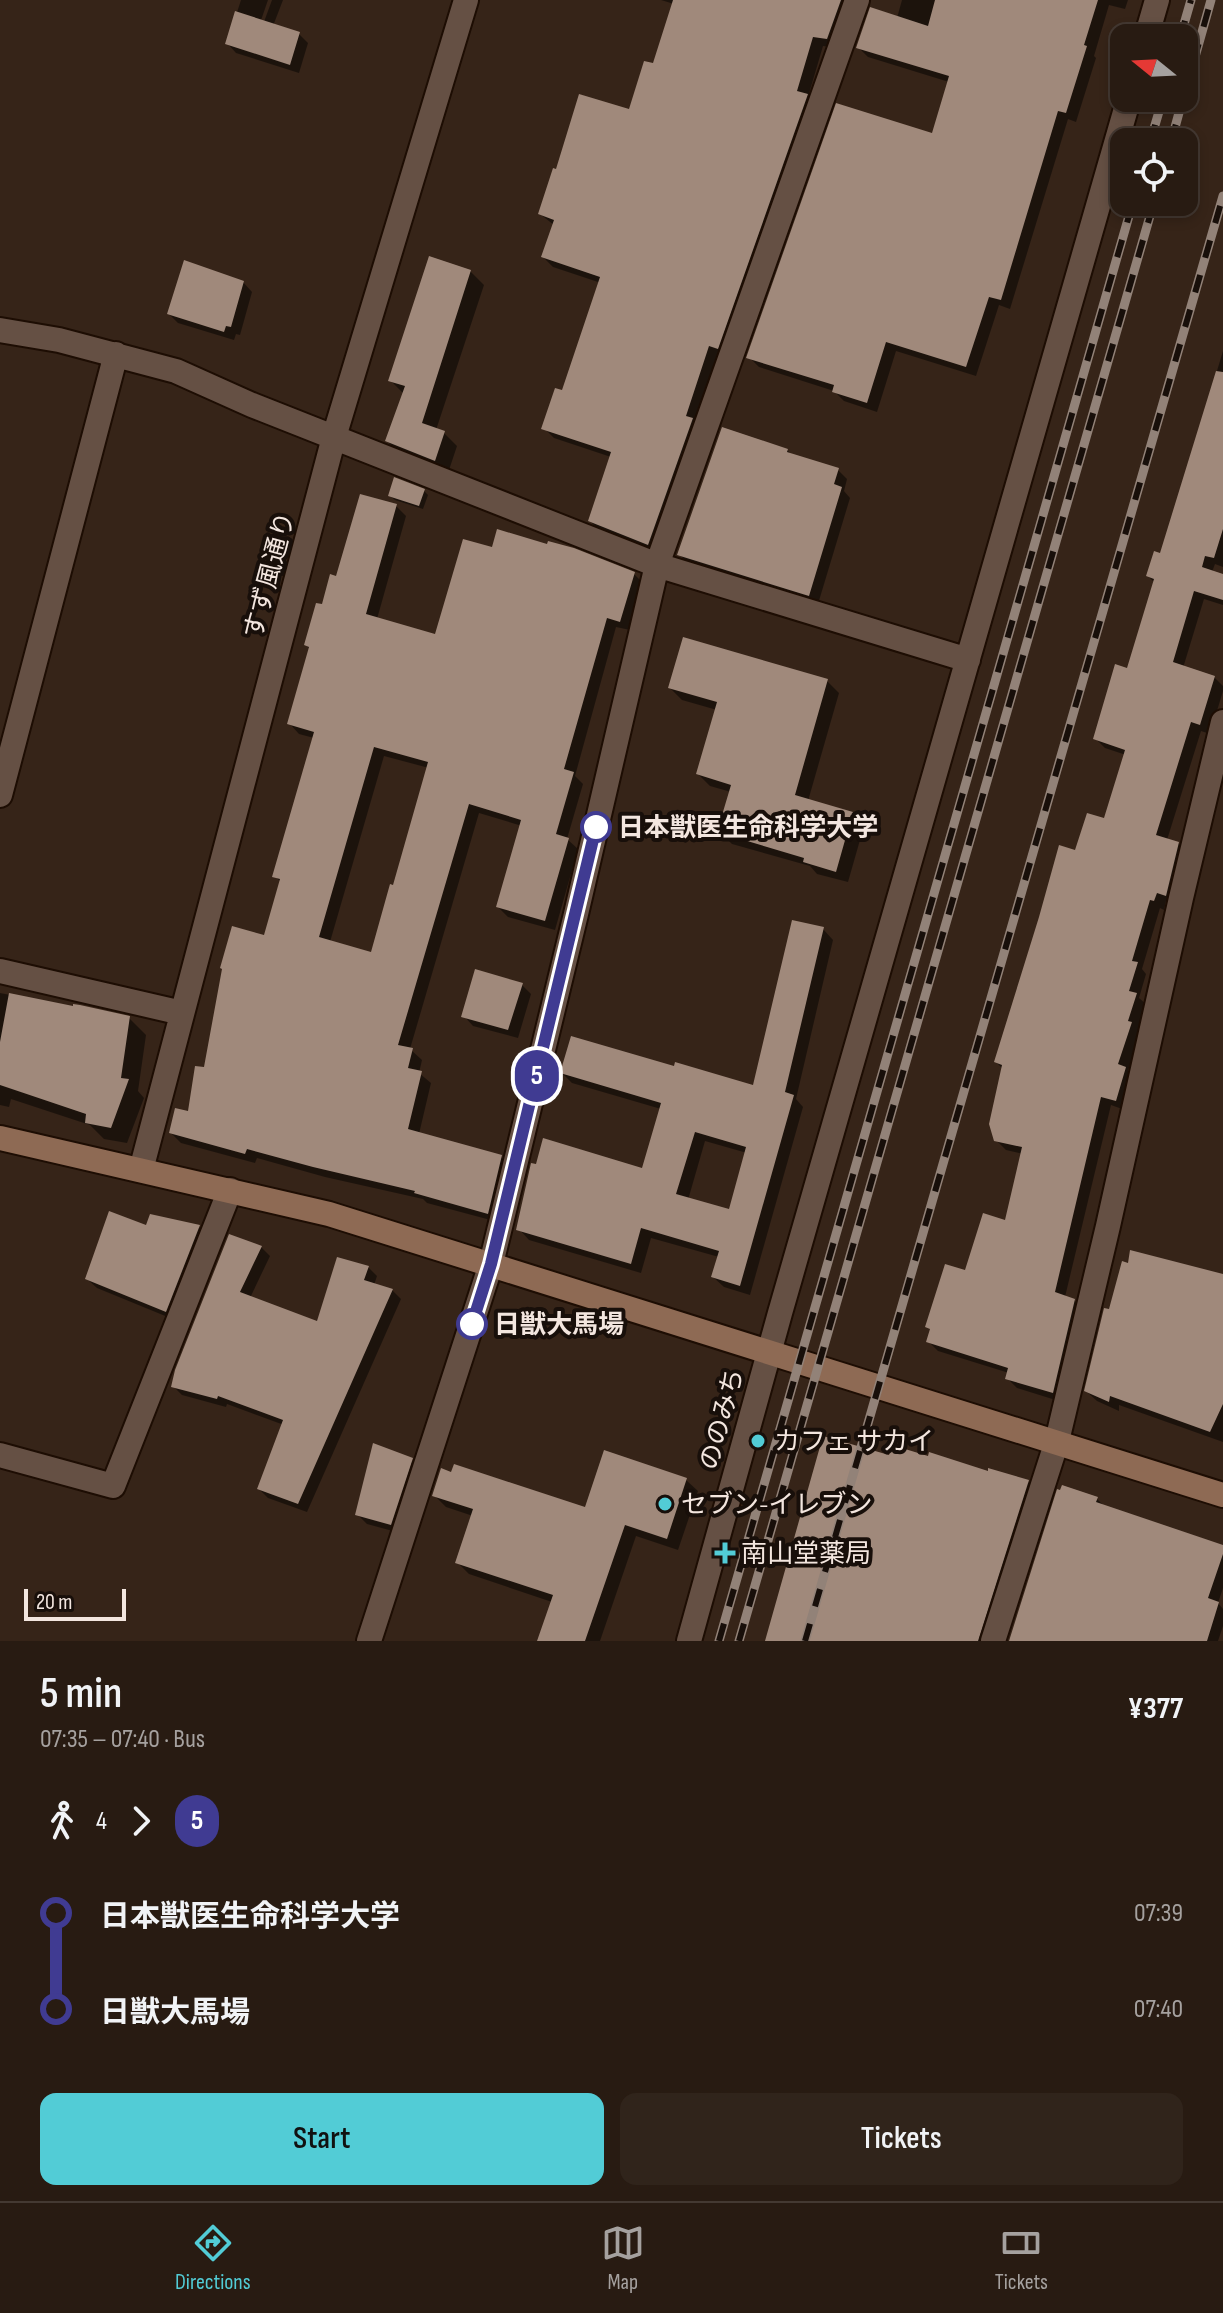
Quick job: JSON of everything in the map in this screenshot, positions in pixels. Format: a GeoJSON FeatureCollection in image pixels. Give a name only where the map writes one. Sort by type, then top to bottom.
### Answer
{"type":"FeatureCollection","features":[{"type":"Feature","properties":{"kind":"main road"},"geometry":{"type":"LineString","coordinates":[[0,1138],[329,1214],[1223,1495]]}},
{"type":"Feature","properties":{"kind":"street","name":"すず風通り"},"geometry":{"type":"LineString","coordinates":[[141,1170],[334,437],[466,0]]}},
{"type":"Feature","properties":{"kind":"street"},"geometry":{"type":"LineString","coordinates":[[369,1641],[491,1264],[657,565],[857,0]]}},
{"type":"Feature","properties":{"kind":"street"},"geometry":{"type":"LineString","coordinates":[[1150,24],[1157,0]]}},
{"type":"Feature","properties":{"kind":"street","name":"ののみち"},"geometry":{"type":"LineString","coordinates":[[689,1641],[769,1351],[1125,112]]}},
{"type":"Feature","properties":{"kind":"street"},"geometry":{"type":"LineString","coordinates":[[0,330],[59,340],[176,371],[252,405],[657,565],[968,660]]}},
{"type":"Feature","properties":{"kind":"street"},"geometry":{"type":"LineString","coordinates":[[0,795],[116,354]]}},
{"type":"Feature","properties":{"kind":"street"},"geometry":{"type":"LineString","coordinates":[[993,1641],[1057,1441],[1223,722]]}},
{"type":"Feature","properties":{"kind":"street"},"geometry":{"type":"LineString","coordinates":[[0,971],[182,1013]]}},
{"type":"Feature","properties":{"kind":"street"},"geometry":{"type":"LineString","coordinates":[[0,1455],[113,1486],[230,1190]]}},
{"type":"Feature","properties":{"kind":"building"},"geometry":{"type":"Polygon","coordinates":[[[673,0],[841,0],[827,39],[813,37],[797,91],[808,94],[718,349],[709,346],[686,416],[693,418],[648,545],[588,521],[611,452],[541,429],[555,388],[562,390],[600,277],[541,257],[554,220],[538,214],[553,168],[556,169],[579,94],[629,109],[644,61],[653,63],[673,0]]]}},
{"type":"Feature","properties":{"kind":"building"},"geometry":{"type":"Polygon","coordinates":[[[935,0],[1098,0],[1066,113],[1058,111],[1001,300],[989,297],[966,367],[886,342],[867,403],[832,392],[834,385],[746,358],[836,103],[932,133],[949,76],[856,48],[870,7],[928,26],[935,0]]]}},
{"type":"Feature","properties":{"kind":"building"},"geometry":{"type":"Polygon","coordinates":[[[235,11],[300,32],[290,65],[225,44],[235,11]]]}},
{"type":"Feature","properties":{"kind":"building"},"geometry":{"type":"Polygon","coordinates":[[[429,256],[471,270],[422,423],[445,431],[435,461],[385,441],[405,386],[388,381],[429,256]]]}},
{"type":"Feature","properties":{"kind":"building"},"geometry":{"type":"Polygon","coordinates":[[[184,260],[244,281],[231,327],[226,326],[224,332],[167,314],[184,260]]]}},
{"type":"Feature","properties":{"kind":"building"},"geometry":{"type":"Polygon","coordinates":[[[1216,371],[1223,372],[1223,529],[1214,558],[1205,556],[1202,567],[1223,574],[1223,600],[1194,591],[1173,662],[1215,676],[1200,725],[1191,722],[1156,835],[1179,842],[1166,896],[1157,893],[1154,901],[1150,900],[1132,961],[1138,962],[1129,991],[1137,993],[1128,1021],[1132,1022],[1118,1064],[1126,1067],[1116,1101],[1101,1097],[1055,1292],[1075,1299],[1053,1393],[1005,1379],[1008,1368],[926,1342],[930,1329],[925,1327],[945,1264],[965,1270],[983,1213],[1005,1220],[1022,1147],[994,1141],[989,1124],[1002,1065],[994,1062],[1059,845],[1075,850],[1087,813],[1104,818],[1125,750],[1093,739],[1115,664],[1127,668],[1154,579],[1146,576],[1154,551],[1160,553],[1216,371]]]}},
{"type":"Feature","properties":{"kind":"building"},"geometry":{"type":"Polygon","coordinates":[[[722,427],[839,468],[834,484],[842,487],[809,596],[677,555],[722,427]]]}},
{"type":"Feature","properties":{"kind":"building"},"geometry":{"type":"Polygon","coordinates":[[[394,477],[425,489],[419,506],[388,496],[394,477]]]}},
{"type":"Feature","properties":{"kind":"building"},"geometry":{"type":"Polygon","coordinates":[[[360,494],[397,504],[366,614],[435,634],[463,539],[492,547],[497,529],[547,544],[548,541],[574,548],[635,572],[620,622],[607,618],[564,769],[574,772],[556,834],[569,838],[545,921],[496,907],[521,820],[469,804],[398,1045],[413,1048],[408,1068],[422,1071],[408,1129],[502,1155],[488,1214],[415,1191],[247,1149],[245,1154],[169,1133],[175,1108],[188,1111],[195,1066],[204,1067],[220,968],[232,926],[264,935],[280,879],[272,877],[314,732],[287,724],[309,647],[304,645],[316,603],[322,604],[330,574],[336,576],[360,494]],[[374,747],[319,937],[371,952],[428,762],[374,747]]]}},
{"type":"Feature","properties":{"kind":"building"},"geometry":{"type":"Polygon","coordinates":[[[683,637],[828,679],[795,795],[853,812],[836,872],[803,862],[804,858],[717,832],[731,785],[696,774],[717,702],[668,688],[683,637]]]}},
{"type":"Feature","properties":{"kind":"building"},"geometry":{"type":"Polygon","coordinates":[[[792,920],[824,927],[785,1092],[794,1095],[740,1286],[711,1277],[719,1251],[641,1228],[631,1264],[516,1230],[531,1163],[536,1164],[543,1138],[642,1168],[661,1103],[560,1073],[571,1036],[753,1085],[792,920]],[[695,1132],[676,1194],[729,1209],[746,1147],[695,1132]]]}},
{"type":"Feature","properties":{"kind":"building"},"geometry":{"type":"Polygon","coordinates":[[[475,969],[523,983],[508,1030],[461,1017],[475,969]]]}},
{"type":"Feature","properties":{"kind":"building"},"geometry":{"type":"Polygon","coordinates":[[[9,993],[130,1016],[121,1078],[129,1079],[111,1128],[85,1123],[86,1114],[0,1085],[0,1042],[9,993]]]}},
{"type":"Feature","properties":{"kind":"building"},"geometry":{"type":"Polygon","coordinates":[[[109,1211],[146,1225],[150,1214],[200,1225],[166,1312],[85,1279],[109,1211]]]}},
{"type":"Feature","properties":{"kind":"building"},"geometry":{"type":"Polygon","coordinates":[[[229,1234],[262,1246],[240,1292],[317,1321],[337,1257],[369,1266],[364,1280],[393,1289],[298,1504],[257,1489],[283,1420],[218,1396],[217,1399],[171,1387],[229,1234]]]}},
{"type":"Feature","properties":{"kind":"building"},"geometry":{"type":"Polygon","coordinates":[[[1130,1250],[1223,1274],[1223,1404],[1210,1432],[1110,1396],[1109,1402],[1084,1391],[1104,1308],[1109,1309],[1122,1261],[1128,1263],[1130,1250]]]}},
{"type":"Feature","properties":{"kind":"building"},"geometry":{"type":"Polygon","coordinates":[[[823,1436],[889,1455],[892,1445],[928,1456],[929,1452],[1029,1480],[978,1641],[765,1641],[823,1436]]]}},
{"type":"Feature","properties":{"kind":"building"},"geometry":{"type":"Polygon","coordinates":[[[373,1443],[413,1458],[391,1525],[355,1515],[373,1443]]]}},
{"type":"Feature","properties":{"kind":"building"},"geometry":{"type":"Polygon","coordinates":[[[604,1450],[687,1478],[667,1539],[625,1525],[585,1641],[537,1641],[553,1595],[455,1563],[473,1509],[432,1496],[441,1468],[451,1472],[454,1464],[585,1507],[604,1450]]]}},
{"type":"Feature","properties":{"kind":"building"},"geometry":{"type":"Polygon","coordinates":[[[1062,1485],[1098,1497],[1096,1502],[1223,1545],[1223,1554],[1208,1598],[1219,1602],[1207,1641],[1009,1641],[1057,1489],[1060,1490],[1062,1485]]]}},
{"type":"Feature","properties":{"kind":"railway"},"geometry":{"type":"LineString","coordinates":[[1184,24],[1191,0]]}},
{"type":"Feature","properties":{"kind":"railway"},"geometry":{"type":"LineString","coordinates":[[1198,46],[1211,0]]}},
{"type":"Feature","properties":{"kind":"railway"},"geometry":{"type":"LineString","coordinates":[[1154,128],[1159,112]]}},
{"type":"Feature","properties":{"kind":"railway"},"geometry":{"type":"LineString","coordinates":[[1175,128],[1179,112]]}},
{"type":"Feature","properties":{"kind":"railway"},"geometry":{"type":"LineString","coordinates":[[805,1641],[1223,196]]}},
{"type":"Feature","properties":{"kind":"railway"},"geometry":{"type":"LineString","coordinates":[[719,1641],[1129,216]]}},
{"type":"Feature","properties":{"kind":"railway"},"geometry":{"type":"LineString","coordinates":[[739,1641],[1150,216]]}},
{"type":"Feature","properties":{"kind":"bus line","name":"5"},"geometry":{"type":"LineString","coordinates":[[472,1324],[491,1264],[596,827]]}},
{"type":"Feature","properties":{"kind":"place","name":"日本獣医生命科学大学"},"geometry":{"type":"Point","coordinates":[596,827]}},
{"type":"Feature","properties":{"kind":"place","name":"日獣大馬場"},"geometry":{"type":"Point","coordinates":[472,1324]}},
{"type":"Feature","properties":{"kind":"place","name":"カフェ サカイ"},"geometry":{"type":"Point","coordinates":[758,1441]}},
{"type":"Feature","properties":{"kind":"place","name":"セブン-イレブン"},"geometry":{"type":"Point","coordinates":[665,1504]}},
{"type":"Feature","properties":{"kind":"place","name":"南山堂薬局"},"geometry":{"type":"Point","coordinates":[725,1553]}}]}
